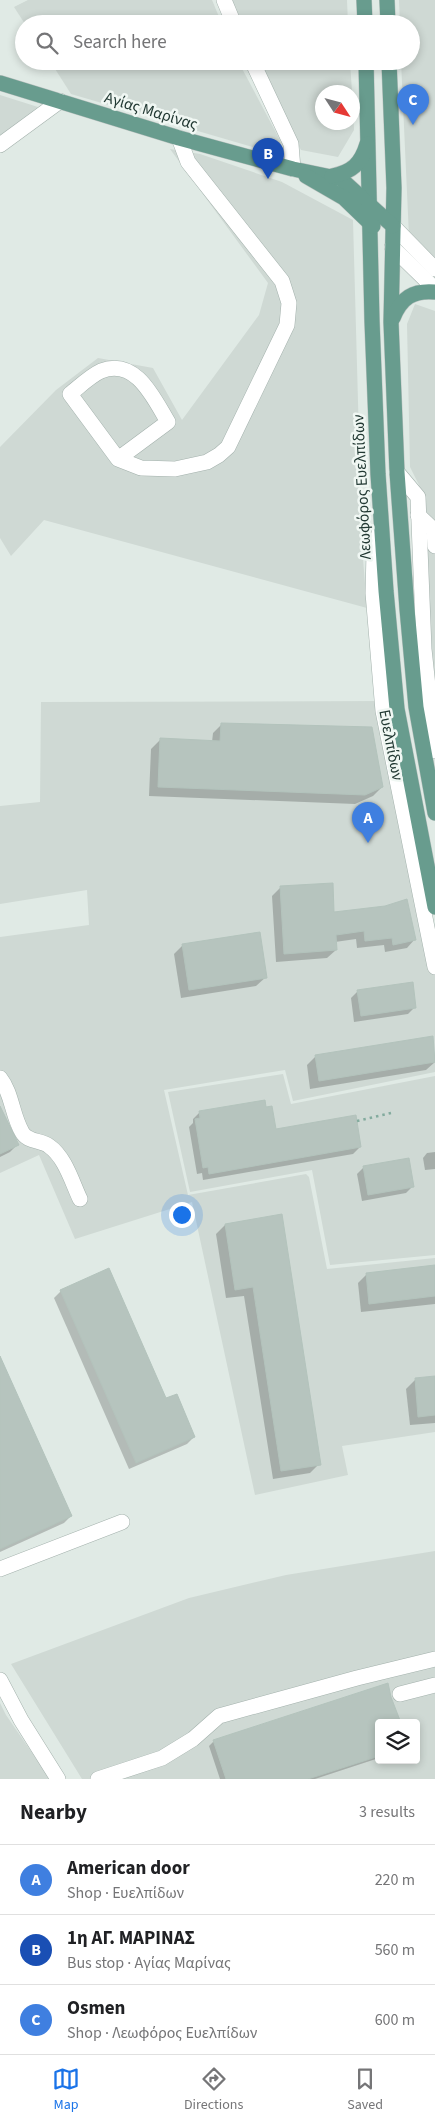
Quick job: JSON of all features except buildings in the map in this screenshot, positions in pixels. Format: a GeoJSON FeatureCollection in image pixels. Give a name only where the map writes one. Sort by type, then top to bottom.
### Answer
{"type":"FeatureCollection","features":[{"type":"Feature","properties":{"kind":"main road"},"geometry":{"type":"LineString","coordinates":[[364,0],[365,15]]}},
{"type":"Feature","properties":{"kind":"main road"},"geometry":{"type":"LineString","coordinates":[[387,0],[388,15]]}},
{"type":"Feature","properties":{"kind":"main road","name":"Λεωφόρος Ευελπίδων"},"geometry":{"type":"LineString","coordinates":[[366,70],[372,321],[378,474],[382,520],[380,592],[390,710],[422,874],[435,907]]}},
{"type":"Feature","properties":{"kind":"main road"},"geometry":{"type":"LineString","coordinates":[[389,70],[394,188],[391,322],[397,472],[414,607],[416,707],[435,813]]}},
{"type":"Feature","properties":{"kind":"main road","name":"Αγίας Μαρίνας"},"geometry":{"type":"LineString","coordinates":[[0,83],[179,138],[293,169],[332,176],[347,183],[393,226]]}},
{"type":"Feature","properties":{"kind":"main road"},"geometry":{"type":"LineString","coordinates":[[332,176],[343,174],[357,166],[368,137]]}},
{"type":"Feature","properties":{"kind":"main road","name":"Αγίας Μαρίνας"},"geometry":{"type":"LineString","coordinates":[[293,169],[334,190],[353,206],[392,247]]}},
{"type":"Feature","properties":{"kind":"main road"},"geometry":{"type":"LineString","coordinates":[[391,322],[400,303],[407,297],[420,292],[435,291]]}},
{"type":"Feature","properties":{"kind":"street"},"geometry":{"type":"LineString","coordinates":[[224,0],[230,15]]}},
{"type":"Feature","properties":{"kind":"street"},"geometry":{"type":"LineString","coordinates":[[256,70],[291,144],[293,169]]}},
{"type":"Feature","properties":{"kind":"street"},"geometry":{"type":"LineString","coordinates":[[0,145],[60,101]]}},
{"type":"Feature","properties":{"kind":"street"},"geometry":{"type":"LineString","coordinates":[[118,459],[168,422],[145,384],[129,372],[111,369],[96,374],[70,394],[118,459],[141,468],[175,469],[208,462],[219,456],[228,447],[287,325],[289,303],[282,280],[188,162],[179,138]]}},
{"type":"Feature","properties":{"kind":"street"},"geometry":{"type":"LineString","coordinates":[[393,226],[435,269]]}},
{"type":"Feature","properties":{"kind":"street"},"geometry":{"type":"LineString","coordinates":[[392,247],[435,291]]}},
{"type":"Feature","properties":{"kind":"street","name":"Ευελπίδων"},"geometry":{"type":"LineString","coordinates":[[397,472],[418,497],[414,607],[429,644],[435,753],[427,770]]}},
{"type":"Feature","properties":{"kind":"street"},"geometry":{"type":"LineString","coordinates":[[418,515],[434,530],[435,546]]}},
{"type":"Feature","properties":{"kind":"street"},"geometry":{"type":"LineString","coordinates":[[422,874],[435,967]]}},
{"type":"Feature","properties":{"kind":"street"},"geometry":{"type":"LineString","coordinates":[[0,1078],[6,1086],[22,1134],[33,1141],[48,1145],[61,1159],[80,1199]]}},
{"type":"Feature","properties":{"kind":"street"},"geometry":{"type":"LineString","coordinates":[[0,1569],[122,1522]]}},
{"type":"Feature","properties":{"kind":"street"},"geometry":{"type":"LineString","coordinates":[[98,1779],[162,1758],[193,1739],[219,1716],[356,1678],[435,1659]]}},
{"type":"Feature","properties":{"kind":"street"},"geometry":{"type":"LineString","coordinates":[[0,1680],[21,1720],[58,1779]]}},
{"type":"Feature","properties":{"kind":"street"},"geometry":{"type":"LineString","coordinates":[[400,1694],[435,1685]]}},
{"type":"Feature","properties":{"kind":"path"},"geometry":{"type":"LineString","coordinates":[[356,1121],[392,1113]]}},
{"type":"Feature","properties":{"kind":"shaded area"},"geometry":{"type":"Polygon","coordinates":[[[28,0],[212,0],[218,15],[19,15],[14,7],[28,0]]]}},
{"type":"Feature","properties":{"kind":"shaded area"},"geometry":{"type":"Polygon","coordinates":[[[226,0],[347,0],[348,15],[232,15],[226,0]]]}},
{"type":"Feature","properties":{"kind":"shaded area"},"geometry":{"type":"Polygon","coordinates":[[[399,0],[435,0],[435,262],[409,236],[401,70],[420,70],[420,15],[400,15],[399,0]]]}},
{"type":"Feature","properties":{"kind":"shaded area"},"geometry":{"type":"Polygon","coordinates":[[[56,70],[243,70],[280,140],[283,156],[71,94],[56,70]]]}},
{"type":"Feature","properties":{"kind":"shaded area"},"geometry":{"type":"Polygon","coordinates":[[[258,70],[351,70],[352,85],[315,85],[315,130],[354,130],[338,157],[301,150],[258,70]]]}},
{"type":"Feature","properties":{"kind":"shaded area"},"geometry":{"type":"Polygon","coordinates":[[[0,95],[38,107],[0,136],[0,95]]]}},
{"type":"Feature","properties":{"kind":"shaded area"},"geometry":{"type":"Polygon","coordinates":[[[170,149],[200,154],[282,182],[353,220],[362,547],[367,608],[44,520],[11,556],[0,538],[0,447],[56,390],[98,358],[153,368],[182,420],[259,315],[268,283],[170,149]]]}},
{"type":"Feature","properties":{"kind":"shaded area"},"geometry":{"type":"Polygon","coordinates":[[[415,304],[435,311],[435,691],[428,643],[422,491],[410,467],[407,324],[415,304]]]}},
{"type":"Feature","properties":{"kind":"shaded area"},"geometry":{"type":"Polygon","coordinates":[[[387,701],[435,940],[435,1072],[293,1101],[285,1070],[164,1090],[188,1195],[306,1174],[309,1177],[327,1269],[435,1258],[435,1432],[342,1446],[348,1475],[255,1495],[192,1202],[75,1239],[39,1155],[0,1173],[0,937],[89,925],[87,890],[0,904],[0,806],[40,802],[41,702],[387,701]]]}},
{"type":"Feature","properties":{"kind":"shaded area"},"geometry":{"type":"Polygon","coordinates":[[[283,1074],[291,1104],[435,1076],[435,1255],[330,1265],[312,1170],[190,1192],[168,1092],[283,1074]]]}},
{"type":"Feature","properties":{"kind":"shaded area"},"geometry":{"type":"Polygon","coordinates":[[[435,1551],[435,1779],[82,1779],[11,1664],[189,1598],[286,1575],[435,1551]]]}},
{"type":"Feature","properties":{"kind":"shaded area"},"geometry":{"type":"Polygon","coordinates":[[[0,1703],[6,1715],[50,1779],[0,1779],[0,1703]]]}},
{"type":"Feature","properties":{"kind":"place","name":"Osmen"},"geometry":{"type":"Point","coordinates":[413,125]}},
{"type":"Feature","properties":{"kind":"place","name":"1η ΑΓ. ΜΑΡΙΝΑΣ"},"geometry":{"type":"Point","coordinates":[268,179]}},
{"type":"Feature","properties":{"kind":"place","name":"American door"},"geometry":{"type":"Point","coordinates":[368,843]}}]}
